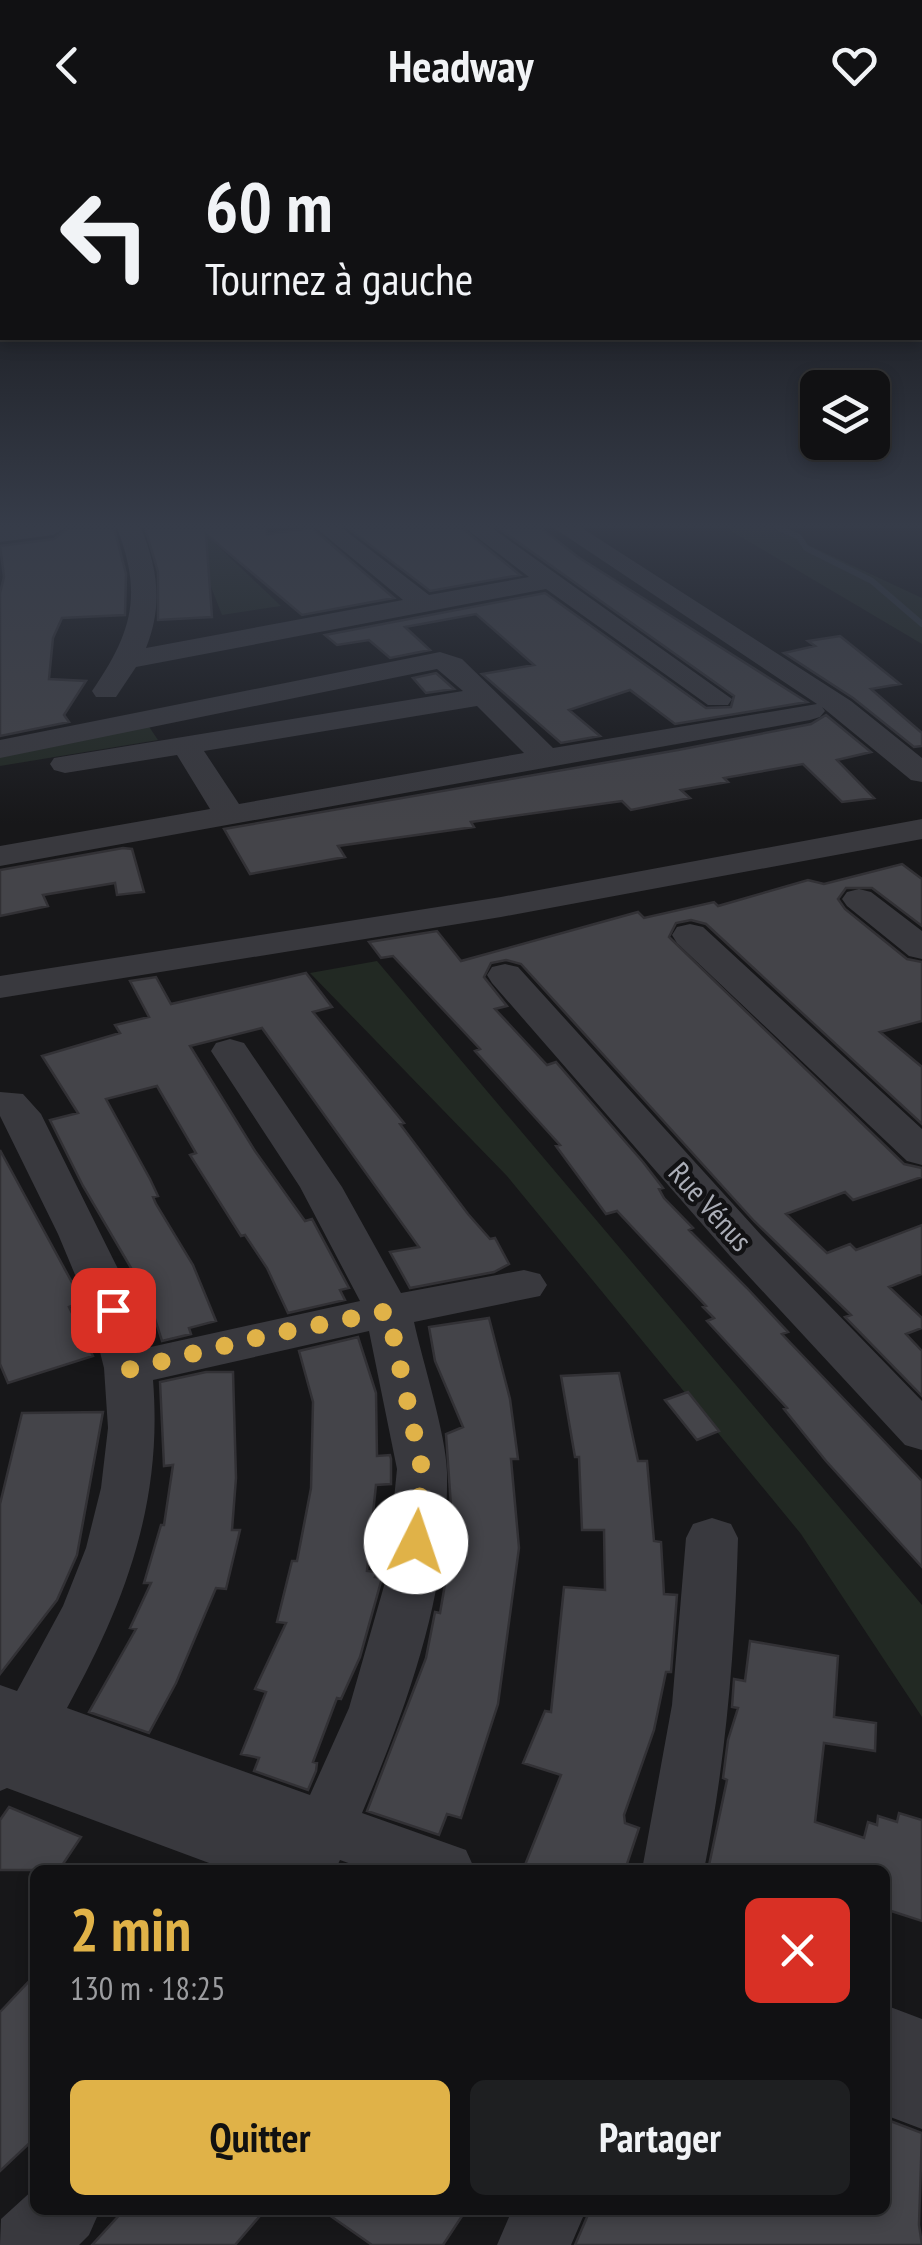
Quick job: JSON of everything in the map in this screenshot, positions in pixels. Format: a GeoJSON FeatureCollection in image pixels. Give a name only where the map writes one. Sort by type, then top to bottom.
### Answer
{"type":"FeatureCollection","features":[{"type":"Feature","properties":{"kind":"street"},"geometry":{"type":"LineString","coordinates":[[106,691],[128,660],[142,627]]}},
{"type":"Feature","properties":{"kind":"street"},"geometry":{"type":"LineString","coordinates":[[128,660],[308,627]]}},
{"type":"Feature","properties":{"kind":"street"},"geometry":{"type":"LineString","coordinates":[[618,627],[718,698]]}},
{"type":"Feature","properties":{"kind":"street"},"geometry":{"type":"LineString","coordinates":[[717,627],[855,717],[922,773]]}},
{"type":"Feature","properties":{"kind":"street"},"geometry":{"type":"LineString","coordinates":[[0,749],[426,662],[452,664],[548,760]]}},
{"type":"Feature","properties":{"kind":"street"},"geometry":{"type":"LineString","coordinates":[[0,774],[482,696]]}},
{"type":"Feature","properties":{"kind":"street"},"geometry":{"type":"LineString","coordinates":[[0,856],[810,711]]}},
{"type":"Feature","properties":{"kind":"street"},"geometry":{"type":"LineString","coordinates":[[185,744],[228,813]]}},
{"type":"Feature","properties":{"kind":"street"},"geometry":{"type":"LineString","coordinates":[[0,987],[501,907],[922,829]]}},
{"type":"Feature","properties":{"kind":"street"},"geometry":{"type":"LineString","coordinates":[[860,899],[922,948]]}},
{"type":"Feature","properties":{"kind":"street"},"geometry":{"type":"LineString","coordinates":[[690,935],[922,1152]]}},
{"type":"Feature","properties":{"kind":"street","name":"Rue Vénus"},"geometry":{"type":"LineString","coordinates":[[505,974],[746,1246],[922,1432]]}},
{"type":"Feature","properties":{"kind":"street"},"geometry":{"type":"LineString","coordinates":[[230,1051],[320,1188],[388,1311],[422,1469],[413,1579],[378,1708],[308,1859]]}},
{"type":"Feature","properties":{"kind":"street"},"geometry":{"type":"LineString","coordinates":[[5,1103],[21,1114],[113,1310],[132,1412],[126,1488],[108,1566],[66,1661],[7,1743],[308,1859],[382,1865]]}},
{"type":"Feature","properties":{"kind":"street"},"geometry":{"type":"LineString","coordinates":[[127,1370],[264,1336],[524,1284]]}},
{"type":"Feature","properties":{"kind":"street"},"geometry":{"type":"LineString","coordinates":[[674,1865],[688,1804],[708,1667],[712,1538]]}},
{"type":"Feature","properties":{"kind":"street"},"geometry":{"type":"LineString","coordinates":[[890,2040],[922,2052]]}},
{"type":"Feature","properties":{"kind":"street"},"geometry":{"type":"LineString","coordinates":[[890,2083],[922,2095]]}},
{"type":"Feature","properties":{"kind":"street"},"geometry":{"type":"LineString","coordinates":[[28,2245],[59,2215]]}},
{"type":"Feature","properties":{"kind":"street"},"geometry":{"type":"LineString","coordinates":[[533,2245],[548,2215]]}},
{"type":"Feature","properties":{"kind":"shaded area"},"geometry":{"type":"Polygon","coordinates":[[[893,627],[922,627],[922,644],[893,627]]]}},
{"type":"Feature","properties":{"kind":"shaded area"},"geometry":{"type":"Polygon","coordinates":[[[146,722],[158,740],[0,766],[0,752],[146,722]]]}},
{"type":"Feature","properties":{"kind":"shaded area"},"geometry":{"type":"Polygon","coordinates":[[[377,961],[922,1605],[922,1717],[801,1534],[507,1176],[310,973],[377,961]]]}},
{"type":"Feature","properties":{"kind":"building"},"geometry":{"type":"Polygon","coordinates":[[[0,627],[58,627],[53,638],[49,679],[86,681],[64,715],[69,722],[0,736],[0,627]]]}},
{"type":"Feature","properties":{"kind":"building"},"geometry":{"type":"Polygon","coordinates":[[[368,627],[407,627],[430,650],[390,658],[369,640],[337,645],[325,635],[368,627]]]}},
{"type":"Feature","properties":{"kind":"building"},"geometry":{"type":"Polygon","coordinates":[[[490,627],[592,627],[706,708],[731,707],[734,696],[637,627],[688,627],[807,702],[675,724],[630,690],[569,710],[600,736],[561,743],[482,674],[534,665],[490,627]]]}},
{"type":"Feature","properties":{"kind":"building"},"geometry":{"type":"Polygon","coordinates":[[[840,636],[900,684],[871,689],[922,733],[922,746],[914,747],[853,698],[784,653],[815,646],[808,641],[840,636]]]}},
{"type":"Feature","properties":{"kind":"building"},"geometry":{"type":"Polygon","coordinates":[[[436,673],[454,689],[426,693],[413,678],[436,673]]]}},
{"type":"Feature","properties":{"kind":"building"},"geometry":{"type":"Polygon","coordinates":[[[826,715],[871,752],[837,760],[874,798],[842,802],[803,764],[724,778],[728,782],[681,790],[690,798],[631,810],[622,801],[471,822],[474,827],[338,846],[345,857],[250,874],[224,829],[678,750],[811,724],[826,715]]]}},
{"type":"Feature","properties":{"kind":"building"},"geometry":{"type":"Polygon","coordinates":[[[132,849],[144,892],[117,895],[115,883],[43,895],[48,906],[0,916],[0,870],[132,849]]]}},
{"type":"Feature","properties":{"kind":"building"},"geometry":{"type":"Polygon","coordinates":[[[902,864],[922,879],[922,926],[872,888],[846,888],[838,899],[907,959],[922,962],[922,1021],[880,1032],[922,1067],[922,1124],[706,924],[691,920],[676,923],[669,937],[904,1164],[922,1168],[922,1177],[853,1200],[845,1192],[786,1214],[827,1253],[850,1244],[856,1250],[922,1225],[922,1274],[889,1287],[922,1318],[922,1328],[906,1334],[922,1351],[922,1396],[845,1317],[851,1315],[754,1221],[521,964],[506,960],[491,963],[484,977],[507,1006],[495,1009],[547,1065],[556,1062],[643,1162],[663,1188],[659,1189],[664,1198],[693,1228],[689,1230],[788,1332],[782,1334],[922,1481],[922,1567],[707,1321],[714,1318],[703,1307],[706,1306],[617,1211],[606,1214],[556,1146],[560,1145],[475,1051],[480,1049],[393,956],[381,958],[369,942],[437,931],[461,961],[638,912],[644,918],[714,902],[718,906],[808,880],[824,884],[902,864]]]}},
{"type":"Feature","properties":{"kind":"building"},"geometry":{"type":"Polygon","coordinates":[[[306,973],[332,1007],[313,1012],[404,1123],[400,1124],[468,1214],[490,1239],[495,1238],[509,1264],[494,1272],[410,1288],[390,1252],[419,1247],[262,1028],[190,1046],[255,1151],[305,1221],[312,1219],[349,1288],[340,1290],[345,1300],[288,1313],[267,1268],[245,1235],[241,1236],[190,1155],[196,1153],[157,1086],[106,1099],[150,1179],[158,1196],[153,1197],[156,1204],[193,1265],[216,1321],[189,1328],[191,1334],[162,1341],[148,1297],[83,1186],[50,1120],[78,1113],[42,1056],[120,1033],[115,1025],[149,1017],[130,981],[156,977],[171,1004],[306,973]]]}},
{"type":"Feature","properties":{"kind":"building"},"geometry":{"type":"Polygon","coordinates":[[[0,1150],[81,1299],[82,1302],[69,1307],[93,1356],[8,1383],[0,1364],[0,1150]]]}},
{"type":"Feature","properties":{"kind":"building"},"geometry":{"type":"Polygon","coordinates":[[[489,1318],[510,1399],[518,1459],[511,1459],[519,1548],[498,1704],[461,1818],[447,1814],[439,1835],[367,1811],[426,1658],[435,1612],[440,1613],[449,1561],[446,1549],[452,1521],[446,1434],[463,1427],[435,1361],[429,1327],[489,1318]]]}},
{"type":"Feature","properties":{"kind":"building"},"geometry":{"type":"Polygon","coordinates":[[[358,1337],[376,1393],[377,1456],[390,1455],[391,1459],[391,1484],[376,1485],[367,1571],[377,1572],[375,1577],[382,1578],[360,1657],[341,1699],[337,1698],[313,1762],[317,1763],[316,1771],[308,1790],[254,1771],[259,1758],[241,1754],[266,1692],[255,1689],[286,1623],[277,1622],[292,1561],[297,1561],[311,1488],[313,1402],[299,1351],[358,1337]]]}},
{"type":"Feature","properties":{"kind":"building"},"geometry":{"type":"Polygon","coordinates":[[[206,1372],[233,1372],[236,1478],[232,1530],[240,1530],[226,1589],[216,1588],[176,1683],[149,1733],[89,1712],[136,1629],[130,1628],[151,1583],[144,1583],[164,1525],[173,1465],[164,1466],[160,1382],[206,1372]]]}},
{"type":"Feature","properties":{"kind":"building"},"geometry":{"type":"Polygon","coordinates":[[[619,1373],[638,1461],[647,1461],[654,1541],[661,1542],[664,1594],[677,1595],[671,1672],[666,1672],[654,1730],[624,1815],[625,1823],[639,1828],[627,1865],[525,1865],[561,1775],[523,1763],[545,1711],[551,1712],[564,1587],[605,1590],[604,1530],[582,1530],[579,1457],[575,1457],[561,1376],[619,1373]]]}},
{"type":"Feature","properties":{"kind":"building"},"geometry":{"type":"Polygon","coordinates":[[[688,1392],[719,1431],[697,1440],[665,1400],[688,1392]]]}},
{"type":"Feature","properties":{"kind":"building"},"geometry":{"type":"Polygon","coordinates":[[[103,1412],[77,1555],[57,1600],[0,1674],[0,1504],[22,1413],[103,1412]]]}},
{"type":"Feature","properties":{"kind":"building"},"geometry":{"type":"Polygon","coordinates":[[[750,1641],[838,1656],[834,1717],[876,1723],[875,1751],[824,1743],[815,1822],[864,1838],[868,1822],[877,1825],[878,1816],[897,1822],[899,1813],[922,1820],[922,1921],[890,1911],[890,1865],[709,1865],[727,1780],[723,1778],[728,1740],[738,1708],[732,1707],[734,1679],[745,1681],[750,1641]]]}},
{"type":"Feature","properties":{"kind":"building"},"geometry":{"type":"Polygon","coordinates":[[[9,1807],[81,1837],[62,1865],[0,1870],[0,1820],[9,1807]]]}},
{"type":"Feature","properties":{"kind":"building"},"geometry":{"type":"Polygon","coordinates":[[[30,1980],[30,2143],[0,2171],[0,2012],[30,1980]]]}},
{"type":"Feature","properties":{"kind":"building"},"geometry":{"type":"Polygon","coordinates":[[[890,2121],[922,2133],[922,2245],[575,2245],[588,2215],[890,2215],[890,2121]]]}},
{"type":"Feature","properties":{"kind":"building"},"geometry":{"type":"Polygon","coordinates":[[[119,2215],[261,2215],[235,2245],[92,2245],[119,2215]]]}},
{"type":"Feature","properties":{"kind":"building"},"geometry":{"type":"Polygon","coordinates":[[[329,2215],[463,2215],[443,2245],[372,2245],[329,2215]]]}},
{"type":"Feature","properties":{"kind":"route"},"geometry":{"type":"LineString","coordinates":[[113,1310],[127,1370],[388,1311],[422,1469],[416,1542]]}}]}
